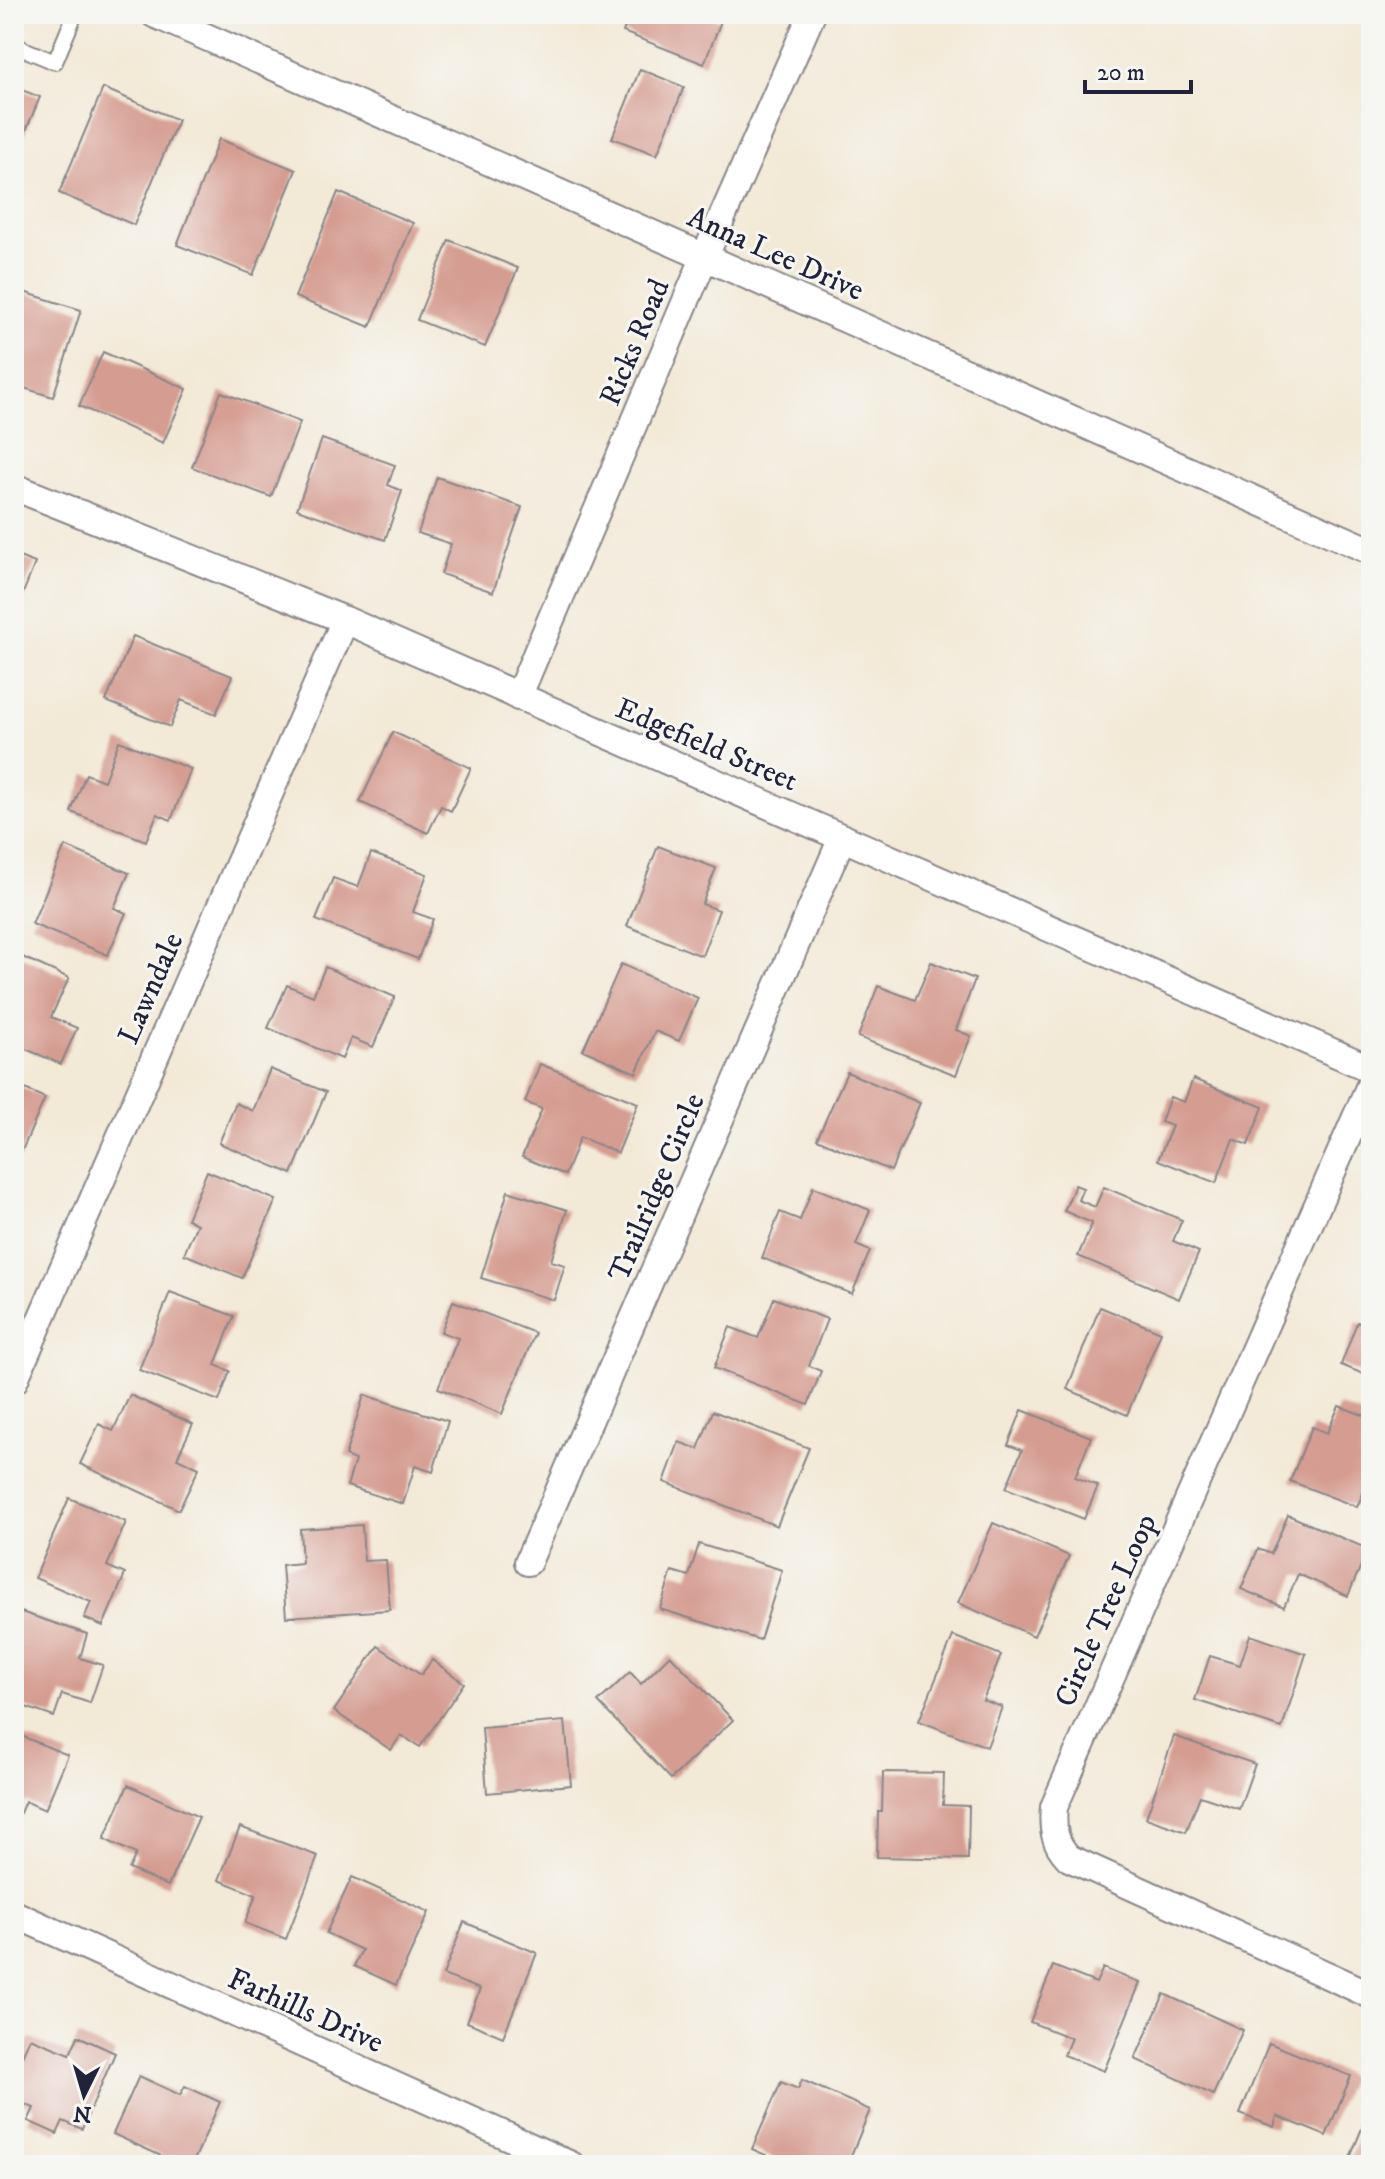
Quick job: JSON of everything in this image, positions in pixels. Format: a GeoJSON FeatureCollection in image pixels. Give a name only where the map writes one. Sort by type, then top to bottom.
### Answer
{"type":"FeatureCollection","features":[{"type":"Feature","properties":{"kind":"street","name":"Anna Lee Drive"},"geometry":{"type":"LineString","coordinates":[[154,14],[1371,551]]}},
{"type":"Feature","properties":{"kind":"street","name":"Ricks Road"},"geometry":{"type":"LineString","coordinates":[[518,697],[705,256],[812,14]]}},
{"type":"Feature","properties":{"kind":"street","name":"Edgefield Street"},"geometry":{"type":"LineString","coordinates":[[14,487],[345,620],[1371,1069]]}},
{"type":"Feature","properties":{"kind":"street","name":"Lawndale"},"geometry":{"type":"LineString","coordinates":[[14,1381],[345,620]]}},
{"type":"Feature","properties":{"kind":"street","name":"Trailridge Circle"},"geometry":{"type":"LineString","coordinates":[[528,1562],[842,838]]}},
{"type":"Feature","properties":{"kind":"street","name":"Circle Tree Loop"},"geometry":{"type":"LineString","coordinates":[[1371,1083],[1054,1807],[1052,1828],[1069,1858],[1371,1995]]}},
{"type":"Feature","properties":{"kind":"street","name":"Farhills Drive"},"geometry":{"type":"LineString","coordinates":[[14,1914],[571,2165]]}},
{"type":"Feature","properties":{"kind":"lane"},"geometry":{"type":"LineString","coordinates":[[14,45],[55,62],[75,14]]}},
{"type":"Feature","properties":{"kind":"building"},"geometry":{"type":"Polygon","coordinates":[[[630,14],[705,14],[721,21],[704,64],[623,32],[630,14]]]}},
{"type":"Feature","properties":{"kind":"building"},"geometry":{"type":"Polygon","coordinates":[[[640,69],[684,87],[657,155],[612,138],[640,69]]]}},
{"type":"Feature","properties":{"kind":"building"},"geometry":{"type":"Polygon","coordinates":[[[14,87],[40,97],[14,159],[14,87]]]}},
{"type":"Feature","properties":{"kind":"building"},"geometry":{"type":"Polygon","coordinates":[[[103,88],[178,120],[134,225],[59,193],[103,88]]]}},
{"type":"Feature","properties":{"kind":"building"},"geometry":{"type":"Polygon","coordinates":[[[219,139],[296,170],[253,275],[177,245],[219,139]]]}},
{"type":"Feature","properties":{"kind":"building"},"geometry":{"type":"Polygon","coordinates":[[[338,192],[413,223],[370,327],[295,297],[338,192]]]}},
{"type":"Feature","properties":{"kind":"building"},"geometry":{"type":"Polygon","coordinates":[[[449,240],[518,268],[485,347],[417,320],[449,240]]]}},
{"type":"Feature","properties":{"kind":"building"},"geometry":{"type":"Polygon","coordinates":[[[14,289],[81,310],[53,397],[14,385],[14,289]]]}},
{"type":"Feature","properties":{"kind":"building"},"geometry":{"type":"Polygon","coordinates":[[[103,352],[187,389],[163,443],[79,406],[103,352]]]}},
{"type":"Feature","properties":{"kind":"building"},"geometry":{"type":"Polygon","coordinates":[[[221,392],[300,422],[271,497],[192,467],[221,392]]]}},
{"type":"Feature","properties":{"kind":"building"},"geometry":{"type":"Polygon","coordinates":[[[322,439],[395,465],[388,485],[402,491],[385,540],[297,509],[322,439]]]}},
{"type":"Feature","properties":{"kind":"building"},"geometry":{"type":"Polygon","coordinates":[[[437,477],[522,507],[493,592],[441,574],[451,544],[418,533],[437,477]]]}},
{"type":"Feature","properties":{"kind":"building"},"geometry":{"type":"Polygon","coordinates":[[[14,555],[35,563],[14,616],[14,555]]]}},
{"type":"Feature","properties":{"kind":"building"},"geometry":{"type":"Polygon","coordinates":[[[133,636],[232,676],[216,714],[181,700],[170,727],[106,701],[133,636]]]}},
{"type":"Feature","properties":{"kind":"building"},"geometry":{"type":"Polygon","coordinates":[[[393,732],[471,768],[451,811],[441,806],[428,833],[360,802],[393,732]]]}},
{"type":"Feature","properties":{"kind":"building"},"geometry":{"type":"Polygon","coordinates":[[[119,741],[191,769],[171,820],[157,814],[146,841],[71,812],[86,774],[104,781],[119,741]]]}},
{"type":"Feature","properties":{"kind":"building"},"geometry":{"type":"Polygon","coordinates":[[[65,846],[129,873],[114,908],[126,913],[108,955],[32,924],[65,846]]]}},
{"type":"Feature","properties":{"kind":"building"},"geometry":{"type":"Polygon","coordinates":[[[658,846],[716,868],[702,904],[719,910],[702,956],[627,926],[658,846]]]}},
{"type":"Feature","properties":{"kind":"building"},"geometry":{"type":"Polygon","coordinates":[[[371,853],[427,874],[413,912],[433,919],[418,959],[316,920],[333,878],[358,887],[371,853]]]}},
{"type":"Feature","properties":{"kind":"building"},"geometry":{"type":"Polygon","coordinates":[[[18,955],[69,978],[51,1017],[77,1028],[61,1064],[14,1044],[14,964],[18,955]]]}},
{"type":"Feature","properties":{"kind":"building"},"geometry":{"type":"Polygon","coordinates":[[[931,962],[975,979],[956,1030],[971,1036],[956,1075],[858,1037],[878,986],[915,1000],[931,962]]]}},
{"type":"Feature","properties":{"kind":"building"},"geometry":{"type":"Polygon","coordinates":[[[621,964],[698,998],[679,1041],[655,1031],[636,1073],[583,1050],[621,964]]]}},
{"type":"Feature","properties":{"kind":"building"},"geometry":{"type":"Polygon","coordinates":[[[325,967],[395,997],[373,1047],[351,1038],[342,1059],[268,1028],[287,985],[313,996],[325,967]]]}},
{"type":"Feature","properties":{"kind":"building"},"geometry":{"type":"Polygon","coordinates":[[[540,1064],[638,1103],[618,1153],[580,1137],[565,1175],[522,1157],[542,1109],[525,1102],[540,1064]]]}},
{"type":"Feature","properties":{"kind":"building"},"geometry":{"type":"Polygon","coordinates":[[[270,1069],[326,1092],[292,1174],[219,1143],[236,1103],[253,1111],[270,1069]]]}},
{"type":"Feature","properties":{"kind":"building"},"geometry":{"type":"Polygon","coordinates":[[[847,1072],[920,1103],[891,1171],[817,1139],[847,1072]]]}},
{"type":"Feature","properties":{"kind":"building"},"geometry":{"type":"Polygon","coordinates":[[[1193,1079],[1263,1107],[1248,1145],[1233,1139],[1216,1183],[1158,1160],[1172,1126],[1161,1122],[1170,1097],[1184,1102],[1193,1079]]]}},
{"type":"Feature","properties":{"kind":"building"},"geometry":{"type":"Polygon","coordinates":[[[14,1084],[45,1098],[14,1169],[14,1084]]]}},
{"type":"Feature","properties":{"kind":"building"},"geometry":{"type":"Polygon","coordinates":[[[207,1171],[276,1200],[242,1278],[184,1254],[197,1224],[187,1219],[207,1171]]]}},
{"type":"Feature","properties":{"kind":"building"},"geometry":{"type":"Polygon","coordinates":[[[1075,1185],[1083,1188],[1078,1200],[1095,1207],[1104,1187],[1182,1220],[1173,1241],[1199,1252],[1179,1299],[1078,1256],[1092,1223],[1064,1211],[1075,1185]]]}},
{"type":"Feature","properties":{"kind":"building"},"geometry":{"type":"Polygon","coordinates":[[[813,1187],[870,1210],[856,1245],[870,1251],[852,1294],[762,1258],[780,1212],[800,1220],[813,1187]]]}},
{"type":"Feature","properties":{"kind":"building"},"geometry":{"type":"Polygon","coordinates":[[[508,1191],[567,1210],[551,1261],[565,1265],[554,1300],[481,1278],[508,1191]]]}},
{"type":"Feature","properties":{"kind":"building"},"geometry":{"type":"Polygon","coordinates":[[[170,1292],[234,1316],[215,1365],[230,1371],[219,1401],[139,1370],[170,1292]]]}},
{"type":"Feature","properties":{"kind":"building"},"geometry":{"type":"Polygon","coordinates":[[[774,1298],[827,1319],[809,1366],[821,1371],[808,1405],[714,1368],[730,1327],[758,1338],[774,1298]]]}},
{"type":"Feature","properties":{"kind":"building"},"geometry":{"type":"Polygon","coordinates":[[[453,1301],[535,1333],[502,1414],[438,1388],[458,1338],[441,1332],[453,1301]]]}},
{"type":"Feature","properties":{"kind":"building"},"geometry":{"type":"Polygon","coordinates":[[[1100,1307],[1161,1332],[1127,1415],[1067,1389],[1100,1307]]]}},
{"type":"Feature","properties":{"kind":"building"},"geometry":{"type":"Polygon","coordinates":[[[1357,1322],[1371,1327],[1371,1377],[1341,1365],[1357,1322]]]}},
{"type":"Feature","properties":{"kind":"building"},"geometry":{"type":"Polygon","coordinates":[[[130,1395],[193,1424],[177,1458],[199,1468],[179,1510],[80,1464],[99,1424],[113,1431],[130,1395]]]}},
{"type":"Feature","properties":{"kind":"building"},"geometry":{"type":"Polygon","coordinates":[[[364,1395],[448,1421],[433,1472],[415,1466],[403,1504],[347,1486],[355,1460],[345,1456],[364,1395]]]}},
{"type":"Feature","properties":{"kind":"building"},"geometry":{"type":"Polygon","coordinates":[[[1339,1406],[1371,1418],[1371,1475],[1357,1507],[1290,1481],[1312,1427],[1327,1433],[1339,1406]]]}},
{"type":"Feature","properties":{"kind":"building"},"geometry":{"type":"Polygon","coordinates":[[[1022,1410],[1091,1437],[1075,1477],[1098,1486],[1084,1519],[1006,1488],[1022,1450],[1008,1445],[1022,1410]]]}},
{"type":"Feature","properties":{"kind":"building"},"geometry":{"type":"Polygon","coordinates":[[[713,1411],[809,1448],[777,1526],[664,1482],[679,1442],[698,1449],[713,1411]]]}},
{"type":"Feature","properties":{"kind":"building"},"geometry":{"type":"Polygon","coordinates":[[[69,1498],[126,1522],[107,1566],[125,1574],[103,1626],[84,1618],[91,1602],[35,1578],[69,1498]]]}},
{"type":"Feature","properties":{"kind":"building"},"geometry":{"type":"Polygon","coordinates":[[[1288,1515],[1368,1549],[1348,1596],[1298,1574],[1284,1607],[1241,1589],[1258,1549],[1271,1554],[1288,1515]]]}},
{"type":"Feature","properties":{"kind":"building"},"geometry":{"type":"Polygon","coordinates":[[[993,1523],[1069,1556],[1034,1636],[958,1603],[993,1523]]]}},
{"type":"Feature","properties":{"kind":"building"},"geometry":{"type":"Polygon","coordinates":[[[362,1525],[364,1561],[386,1560],[390,1610],[286,1617],[282,1565],[302,1563],[300,1529],[362,1525]]]}},
{"type":"Feature","properties":{"kind":"building"},"geometry":{"type":"Polygon","coordinates":[[[699,1544],[782,1570],[760,1640],[660,1609],[672,1571],[689,1576],[699,1544]]]}},
{"type":"Feature","properties":{"kind":"building"},"geometry":{"type":"Polygon","coordinates":[[[15,1610],[87,1634],[80,1658],[103,1665],[90,1703],[62,1694],[54,1717],[14,1703],[15,1610]]]}},
{"type":"Feature","properties":{"kind":"building"},"geometry":{"type":"Polygon","coordinates":[[[1250,1635],[1306,1654],[1282,1728],[1195,1700],[1210,1656],[1240,1665],[1250,1635]]]}},
{"type":"Feature","properties":{"kind":"building"},"geometry":{"type":"Polygon","coordinates":[[[953,1636],[1001,1655],[983,1700],[1002,1707],[987,1747],[919,1721],[953,1636]]]}},
{"type":"Feature","properties":{"kind":"building"},"geometry":{"type":"Polygon","coordinates":[[[378,1646],[421,1675],[432,1660],[464,1683],[420,1747],[401,1735],[391,1750],[334,1711],[378,1646]]]}},
{"type":"Feature","properties":{"kind":"building"},"geometry":{"type":"Polygon","coordinates":[[[670,1655],[733,1720],[671,1779],[598,1702],[630,1672],[641,1684],[670,1655]]]}},
{"type":"Feature","properties":{"kind":"building"},"geometry":{"type":"Polygon","coordinates":[[[565,1721],[571,1785],[487,1793],[482,1728],[565,1721]]]}},
{"type":"Feature","properties":{"kind":"building"},"geometry":{"type":"Polygon","coordinates":[[[14,1733],[68,1755],[45,1810],[25,1801],[17,1820],[14,1819],[14,1733]]]}},
{"type":"Feature","properties":{"kind":"building"},"geometry":{"type":"Polygon","coordinates":[[[1174,1736],[1255,1764],[1239,1809],[1200,1796],[1186,1832],[1146,1818],[1174,1736]]]}},
{"type":"Feature","properties":{"kind":"building"},"geometry":{"type":"Polygon","coordinates":[[[883,1772],[944,1773],[943,1805],[969,1806],[968,1859],[877,1857],[883,1772]]]}},
{"type":"Feature","properties":{"kind":"building"},"geometry":{"type":"Polygon","coordinates":[[[128,1785],[199,1817],[168,1886],[129,1869],[136,1854],[104,1839],[128,1785]]]}},
{"type":"Feature","properties":{"kind":"building"},"geometry":{"type":"Polygon","coordinates":[[[240,1827],[318,1856],[286,1939],[245,1923],[256,1895],[219,1880],[240,1827]]]}},
{"type":"Feature","properties":{"kind":"building"},"geometry":{"type":"Polygon","coordinates":[[[352,1877],[429,1912],[396,1985],[354,1966],[362,1950],[326,1933],[352,1877]]]}},
{"type":"Feature","properties":{"kind":"building"},"geometry":{"type":"Polygon","coordinates":[[[464,1922],[537,1953],[503,2037],[467,2022],[480,1989],[443,1975],[464,1922]]]}},
{"type":"Feature","properties":{"kind":"building"},"geometry":{"type":"Polygon","coordinates":[[[1053,1966],[1096,1983],[1103,1968],[1140,1983],[1104,2071],[1064,2055],[1071,2038],[1030,2022],[1053,1966]]]}},
{"type":"Feature","properties":{"kind":"building"},"geometry":{"type":"Polygon","coordinates":[[[1164,1994],[1243,2030],[1213,2095],[1135,2059],[1164,1994]]]}},
{"type":"Feature","properties":{"kind":"building"},"geometry":{"type":"Polygon","coordinates":[[[78,2036],[115,2053],[82,2129],[63,2121],[57,2134],[28,2121],[34,2108],[14,2100],[14,2074],[30,2038],[70,2054],[78,2036]]]}},
{"type":"Feature","properties":{"kind":"building"},"geometry":{"type":"Polygon","coordinates":[[[1269,2043],[1351,2076],[1326,2136],[1277,2116],[1274,2127],[1240,2114],[1269,2043]]]}},
{"type":"Feature","properties":{"kind":"building"},"geometry":{"type":"Polygon","coordinates":[[[139,2076],[180,2095],[185,2086],[220,2102],[192,2165],[181,2165],[113,2134],[139,2076]]]}},
{"type":"Feature","properties":{"kind":"building"},"geometry":{"type":"Polygon","coordinates":[[[802,2080],[870,2110],[847,2165],[824,2165],[814,2161],[812,2165],[788,2165],[752,2149],[781,2082],[798,2089],[802,2080]]]}},
{"type":"Feature","properties":{"kind":"building"},"geometry":{"type":"Polygon","coordinates":[[[1371,2106],[1371,2165],[1347,2165],[1371,2106]]]}}]}
